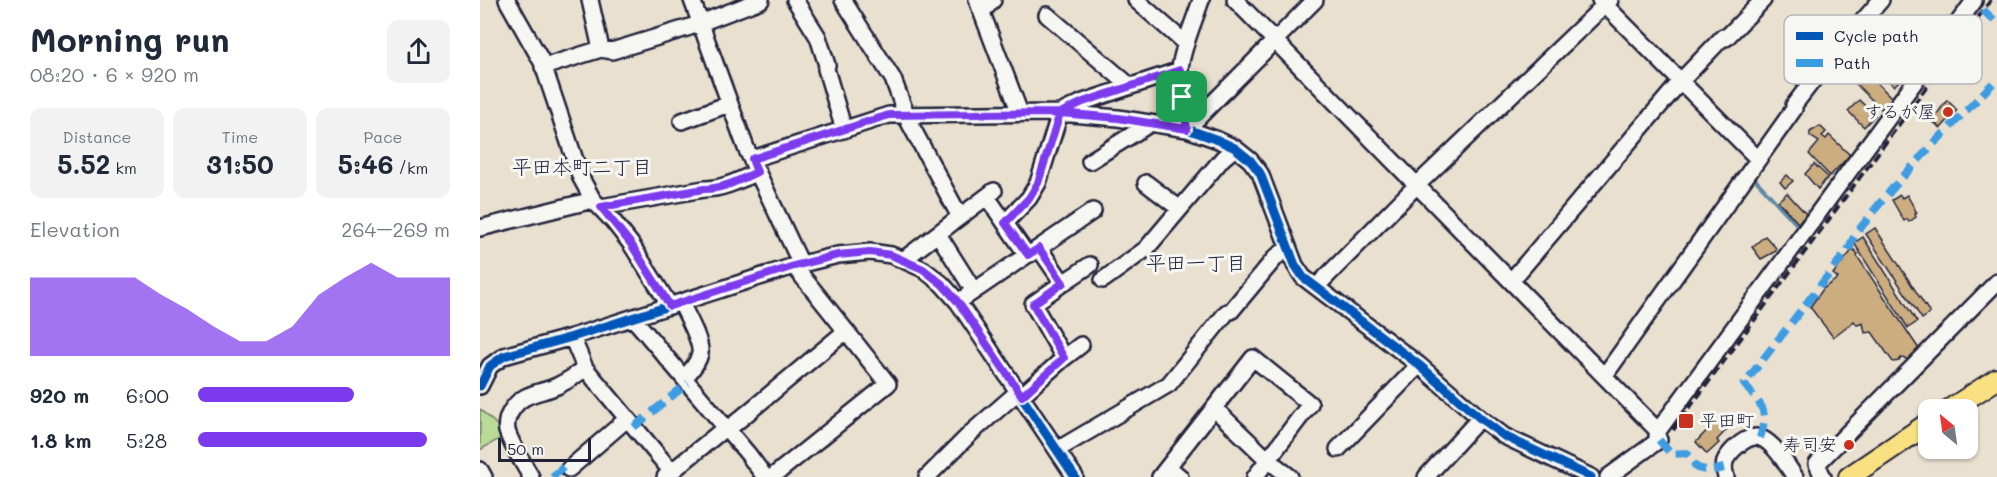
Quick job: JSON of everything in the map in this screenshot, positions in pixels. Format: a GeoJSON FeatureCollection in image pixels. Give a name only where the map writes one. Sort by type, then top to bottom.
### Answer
{"type":"FeatureCollection","features":[{"type":"Feature","properties":{"kind":"main road"},"geometry":{"type":"LineString","coordinates":[[1966,399],[1997,379]]}},
{"type":"Feature","properties":{"kind":"main road"},"geometry":{"type":"LineString","coordinates":[[1849,477],[1918,430]]}},
{"type":"Feature","properties":{"kind":"street"},"geometry":{"type":"LineString","coordinates":[[507,0],[543,67],[581,178],[597,203],[676,305],[697,339],[700,354],[691,371],[684,378]]}},
{"type":"Feature","properties":{"kind":"street"},"geometry":{"type":"LineString","coordinates":[[590,0],[601,49]]}},
{"type":"Feature","properties":{"kind":"street"},"geometry":{"type":"LineString","coordinates":[[692,0],[729,104],[798,265],[888,384],[772,477]]}},
{"type":"Feature","properties":{"kind":"street"},"geometry":{"type":"LineString","coordinates":[[543,67],[601,49],[612,51],[699,23],[743,3],[761,0]]}},
{"type":"Feature","properties":{"kind":"street"},"geometry":{"type":"LineString","coordinates":[[795,0],[818,37],[828,65],[825,69],[844,130]]}},
{"type":"Feature","properties":{"kind":"street"},"geometry":{"type":"LineString","coordinates":[[843,0],[893,79],[916,137],[960,216]]}},
{"type":"Feature","properties":{"kind":"street"},"geometry":{"type":"LineString","coordinates":[[993,0],[979,6],[1020,113]]}},
{"type":"Feature","properties":{"kind":"street"},"geometry":{"type":"LineString","coordinates":[[1136,0],[1186,44]]}},
{"type":"Feature","properties":{"kind":"street"},"geometry":{"type":"LineString","coordinates":[[1187,129],[1180,70],[1201,0]]}},
{"type":"Feature","properties":{"kind":"street"},"geometry":{"type":"LineString","coordinates":[[1234,0],[1658,430]]}},
{"type":"Feature","properties":{"kind":"street"},"geometry":{"type":"LineString","coordinates":[[1187,129],[1315,0]]}},
{"type":"Feature","properties":{"kind":"street"},"geometry":{"type":"LineString","coordinates":[[1511,280],[1680,82],[1763,0]]}},
{"type":"Feature","properties":{"kind":"street"},"geometry":{"type":"LineString","coordinates":[[1868,15],[1881,0]]}},
{"type":"Feature","properties":{"kind":"street"},"geometry":{"type":"LineString","coordinates":[[1316,287],[1605,2],[1680,82],[1758,159]]}},
{"type":"Feature","properties":{"kind":"street"},"geometry":{"type":"LineString","coordinates":[[1046,13],[1130,86]]}},
{"type":"Feature","properties":{"kind":"street"},"geometry":{"type":"LineString","coordinates":[[1005,223],[1029,198],[1038,183],[1060,113],[1083,102],[1180,70]]}},
{"type":"Feature","properties":{"kind":"street"},"geometry":{"type":"LineString","coordinates":[[1605,375],[1811,84]]}},
{"type":"Feature","properties":{"kind":"street"},"geometry":{"type":"LineString","coordinates":[[1608,477],[1659,440],[1658,430],[1917,84]]}},
{"type":"Feature","properties":{"kind":"street"},"geometry":{"type":"LineString","coordinates":[[682,121],[729,104]]}},
{"type":"Feature","properties":{"kind":"street"},"geometry":{"type":"LineString","coordinates":[[480,228],[597,203],[713,189],[735,182],[754,166],[844,130],[889,115],[1060,113],[1187,129],[1235,148],[1250,160],[1260,173],[1294,265],[1303,277],[1419,365],[1504,436],[1591,477]]}},
{"type":"Feature","properties":{"kind":"street"},"geometry":{"type":"LineString","coordinates":[[1090,161],[1151,123]]}},
{"type":"Feature","properties":{"kind":"street"},"geometry":{"type":"LineString","coordinates":[[1104,280],[1146,249],[1223,158],[1235,148]]}},
{"type":"Feature","properties":{"kind":"street"},"geometry":{"type":"LineString","coordinates":[[1146,183],[1180,209]]}},
{"type":"Feature","properties":{"kind":"street"},"geometry":{"type":"LineString","coordinates":[[903,260],[991,194],[1005,223],[1063,283]]}},
{"type":"Feature","properties":{"kind":"street"},"geometry":{"type":"LineString","coordinates":[[958,302],[1093,211]]}},
{"type":"Feature","properties":{"kind":"street"},"geometry":{"type":"LineString","coordinates":[[938,234],[974,291]]}},
{"type":"Feature","properties":{"kind":"street"},"geometry":{"type":"LineString","coordinates":[[1057,450],[1169,384],[1227,312],[1231,311],[1276,257],[1288,248]]}},
{"type":"Feature","properties":{"kind":"street"},"geometry":{"type":"LineString","coordinates":[[480,386],[485,361],[572,337],[798,265],[857,253],[880,253],[903,260],[929,274],[942,284],[958,302],[1075,477]]}},
{"type":"Feature","properties":{"kind":"street"},"geometry":{"type":"LineString","coordinates":[[1064,358],[1033,304],[1090,266]]}},
{"type":"Feature","properties":{"kind":"street"},"geometry":{"type":"LineString","coordinates":[[1823,477],[1817,464],[1997,282]]}},
{"type":"Feature","properties":{"kind":"street"},"geometry":{"type":"LineString","coordinates":[[633,318],[765,477]]}},
{"type":"Feature","properties":{"kind":"street"},"geometry":{"type":"LineString","coordinates":[[572,337],[585,368],[668,474],[846,331]]}},
{"type":"Feature","properties":{"kind":"street"},"geometry":{"type":"LineString","coordinates":[[927,477],[972,432],[1081,345]]}},
{"type":"Feature","properties":{"kind":"street"},"geometry":{"type":"LineString","coordinates":[[1180,477],[1164,472],[1253,358],[1310,404],[1256,477]]}},
{"type":"Feature","properties":{"kind":"street"},"geometry":{"type":"LineString","coordinates":[[1338,448],[1419,365]]}},
{"type":"Feature","properties":{"kind":"street"},"geometry":{"type":"LineString","coordinates":[[531,477],[512,444],[507,429],[510,414],[518,401],[525,396],[556,386],[585,368]]}},
{"type":"Feature","properties":{"kind":"street"},"geometry":{"type":"LineString","coordinates":[[1214,408],[1268,460],[1290,477]]}},
{"type":"Feature","properties":{"kind":"street"},"geometry":{"type":"LineString","coordinates":[[1426,477],[1480,418]]}},
{"type":"Feature","properties":{"kind":"street"},"geometry":{"type":"LineString","coordinates":[[569,469],[627,419]]}},
{"type":"Feature","properties":{"kind":"street"},"geometry":{"type":"LineString","coordinates":[[1726,477],[1724,468],[1726,459],[1741,444],[1754,437],[1770,444],[1795,477]]}},
{"type":"Feature","properties":{"kind":"street"},"geometry":{"type":"LineString","coordinates":[[480,470],[484,477]]}},
{"type":"Feature","properties":{"kind":"green space"},"geometry":{"type":"Polygon","coordinates":[[[480,409],[501,429],[503,437],[480,450],[480,409]]]}},
{"type":"Feature","properties":{"kind":"building"},"geometry":{"type":"Polygon","coordinates":[[[1856,84],[1878,84],[1892,98],[1881,109],[1856,84]]]}},
{"type":"Feature","properties":{"kind":"building"},"geometry":{"type":"Polygon","coordinates":[[[1859,100],[1875,115],[1864,127],[1848,111],[1859,100]]]}},
{"type":"Feature","properties":{"kind":"building"},"geometry":{"type":"Polygon","coordinates":[[[1947,100],[1957,110],[1941,128],[1932,121],[1947,100]]]}},
{"type":"Feature","properties":{"kind":"building"},"geometry":{"type":"Polygon","coordinates":[[[1820,126],[1826,132],[1822,136],[1826,139],[1829,135],[1850,155],[1830,176],[1809,154],[1819,142],[1810,136],[1810,132],[1820,126]]]}},
{"type":"Feature","properties":{"kind":"building"},"geometry":{"type":"Polygon","coordinates":[[[1814,164],[1828,177],[1818,189],[1805,174],[1814,164]]]}},
{"type":"Feature","properties":{"kind":"building"},"geometry":{"type":"Polygon","coordinates":[[[1787,175],[1793,181],[1785,188],[1780,182],[1787,175]]]}},
{"type":"Feature","properties":{"kind":"building"},"geometry":{"type":"Polygon","coordinates":[[[1787,193],[1807,215],[1798,223],[1778,201],[1787,193]]]}},
{"type":"Feature","properties":{"kind":"building"},"geometry":{"type":"Polygon","coordinates":[[[1900,195],[1902,198],[1907,195],[1917,213],[1916,217],[1909,222],[1907,219],[1904,221],[1892,200],[1900,195]]]}},
{"type":"Feature","properties":{"kind":"building"},"geometry":{"type":"Polygon","coordinates":[[[1875,228],[1930,313],[1922,319],[1866,234],[1875,228]]]}},
{"type":"Feature","properties":{"kind":"building"},"geometry":{"type":"Polygon","coordinates":[[[1765,236],[1776,251],[1761,259],[1752,247],[1765,236]]]}},
{"type":"Feature","properties":{"kind":"building"},"geometry":{"type":"Polygon","coordinates":[[[1863,237],[1917,322],[1908,328],[1854,243],[1863,237]]]}},
{"type":"Feature","properties":{"kind":"building"},"geometry":{"type":"Polygon","coordinates":[[[1853,249],[1919,349],[1914,356],[1893,362],[1872,332],[1865,333],[1863,323],[1857,325],[1854,321],[1833,337],[1810,307],[1823,289],[1838,278],[1833,274],[1853,249]]]}},
{"type":"Feature","properties":{"kind":"building"},"geometry":{"type":"Polygon","coordinates":[[[1724,418],[1731,425],[1717,440],[1719,443],[1707,454],[1696,442],[1716,421],[1719,424],[1724,418]]]}},
{"type":"Feature","properties":{"kind":"waterway"},"geometry":{"type":"LineString","coordinates":[[1752,176],[1800,228]]}},
{"type":"Feature","properties":{"kind":"railway"},"geometry":{"type":"LineString","coordinates":[[1980,15],[1991,0]]}},
{"type":"Feature","properties":{"kind":"railway"},"geometry":{"type":"LineString","coordinates":[[1673,430],[1929,84]]}},
{"type":"Feature","properties":{"kind":"marked path"},"geometry":{"type":"LineString","coordinates":[[1983,10],[1997,23]]}},
{"type":"Feature","properties":{"kind":"marked path"},"geometry":{"type":"LineString","coordinates":[[1760,438],[1764,414],[1744,384],[1850,247],[1855,235],[1884,199],[1915,163],[1997,79]]}},
{"type":"Feature","properties":{"kind":"marked path"},"geometry":{"type":"LineString","coordinates":[[634,427],[688,383]]}},
{"type":"Feature","properties":{"kind":"marked path"},"geometry":{"type":"LineString","coordinates":[[1659,440],[1671,454],[1687,453],[1697,468],[1710,471],[1724,468]]}},
{"type":"Feature","properties":{"kind":"marked path"},"geometry":{"type":"LineString","coordinates":[[552,477],[565,466],[569,469]]}},
{"type":"Feature","properties":{"kind":"cycle path"},"geometry":{"type":"LineString","coordinates":[[752,159],[889,115],[1060,113],[1118,118],[1187,129],[1218,140],[1235,148],[1250,160],[1260,173],[1295,265],[1303,277],[1419,365],[1504,436],[1591,477]]}},
{"type":"Feature","properties":{"kind":"cycle path"},"geometry":{"type":"LineString","coordinates":[[480,386],[490,366],[504,356],[572,337],[794,266],[838,255],[870,252],[891,255],[923,269],[942,284],[958,302],[1075,477]]}},
{"type":"Feature","properties":{"kind":"place","name":"するが屋"},"geometry":{"type":"Point","coordinates":[1948,112]}},
{"type":"Feature","properties":{"kind":"place","name":"平田町"},"geometry":{"type":"Point","coordinates":[1686,421]}},
{"type":"Feature","properties":{"kind":"place","name":"寿司安"},"geometry":{"type":"Point","coordinates":[1849,445]}},
{"type":"Feature","properties":{"kind":"district","name":"平田本町二丁目"},"geometry":{"type":"Point","coordinates":[582,167]}},
{"type":"Feature","properties":{"kind":"district","name":"平田一丁目"},"geometry":{"type":"Point","coordinates":[1196,263]}},
{"type":"Feature","properties":{"kind":"route"},"geometry":{"type":"LineString","coordinates":[[1182,97],[1180,70],[1083,102],[1060,113],[889,115],[752,159],[757,172],[735,182],[713,189],[638,199],[601,207],[631,244],[670,306],[794,266],[838,255],[870,252],[891,255],[903,260],[923,269],[942,284],[958,302],[1022,396],[1064,358],[1033,304],[1063,283],[1039,248],[1028,255],[1005,223],[1029,198],[1038,183],[1060,113],[1118,118],[1187,129],[1182,97]]}}]}
